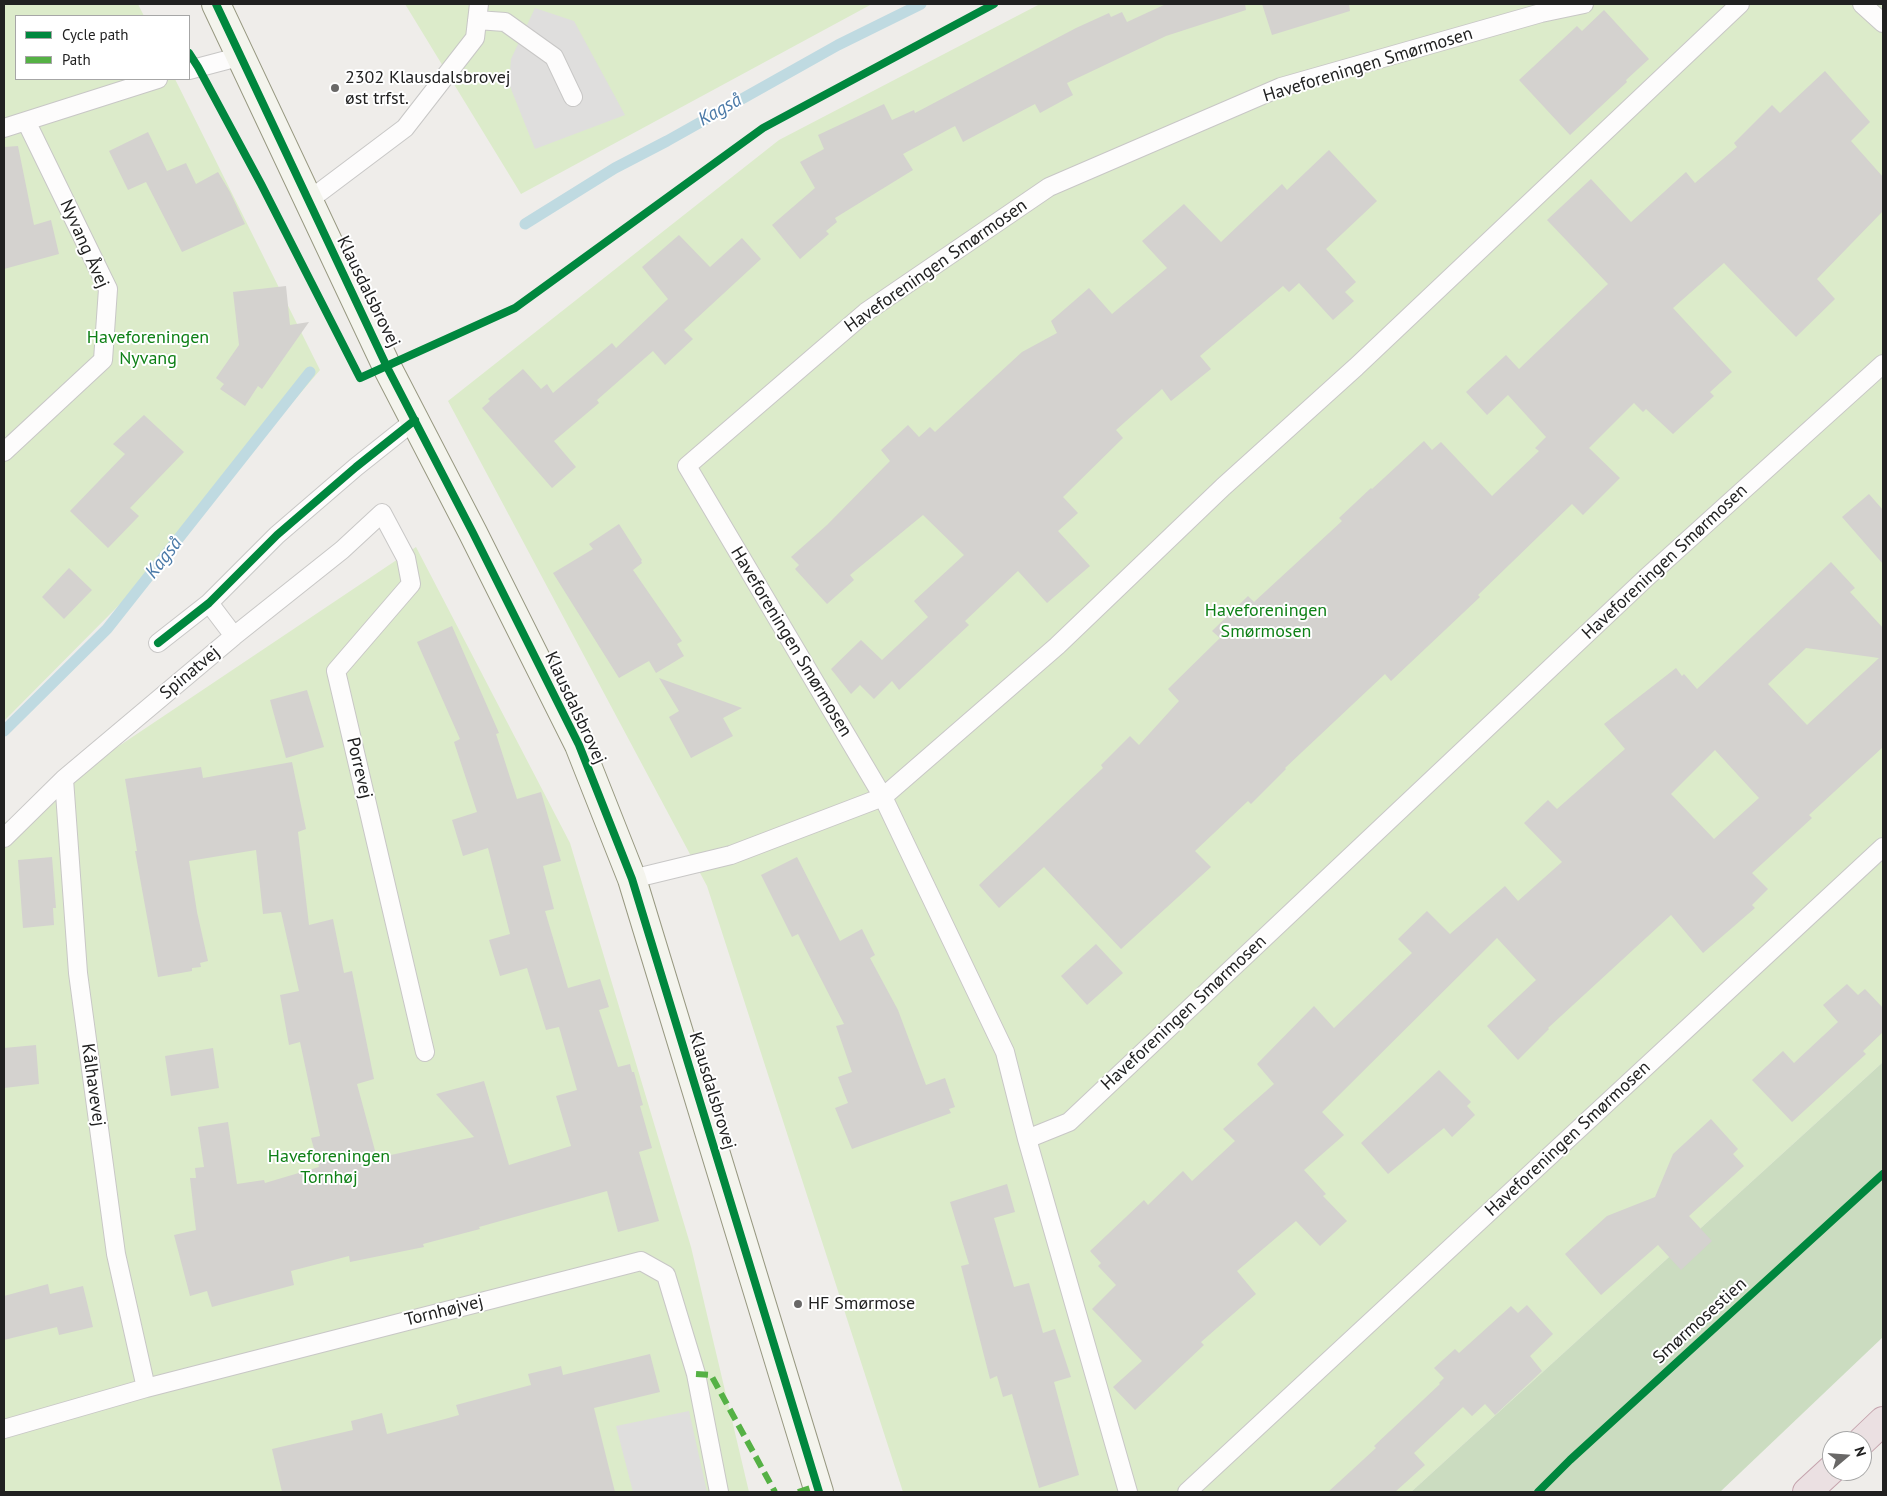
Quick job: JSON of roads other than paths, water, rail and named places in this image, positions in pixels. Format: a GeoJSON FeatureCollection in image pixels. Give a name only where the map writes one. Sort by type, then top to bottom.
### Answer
{"type":"FeatureCollection","features":[{"type":"Feature","properties":{"kind":"highway"},"geometry":{"type":"LineString","coordinates":[[1872,1431],[1883,1421]]}},
{"type":"Feature","properties":{"kind":"highway"},"geometry":{"type":"LineString","coordinates":[[1807,1492],[1822,1478]]}},
{"type":"Feature","properties":{"kind":"street","name":"Klausdalsbrovej"},"geometry":{"type":"LineString","coordinates":[[216,4],[387,367],[416,420],[579,745],[632,878],[819,1492]]}},
{"type":"Feature","properties":{"kind":"lane","name":"Haveforeningen Smørmosen"},"geometry":{"type":"LineString","coordinates":[[1128,1492],[1027,1139],[1005,1052],[883,796],[686,466],[866,312],[1049,187],[1282,87],[1541,13],[1584,4]]}},
{"type":"Feature","properties":{"kind":"lane"},"geometry":{"type":"LineString","coordinates":[[632,878],[731,855],[883,796],[1057,646],[1223,487],[1356,367],[1740,4]]}},
{"type":"Feature","properties":{"kind":"lane"},"geometry":{"type":"LineString","coordinates":[[1862,4],[1883,23]]}},
{"type":"Feature","properties":{"kind":"lane"},"geometry":{"type":"LineString","coordinates":[[308,201],[405,128],[475,38],[478,12],[505,22],[554,57],[573,97]]}},
{"type":"Feature","properties":{"kind":"lane"},"geometry":{"type":"LineString","coordinates":[[190,70],[242,56]]}},
{"type":"Feature","properties":{"kind":"lane"},"geometry":{"type":"LineString","coordinates":[[4,128],[155,80]]}},
{"type":"Feature","properties":{"kind":"lane","name":"Nyvang Åvej"},"geometry":{"type":"LineString","coordinates":[[4,452],[103,360],[108,289],[26,121]]}},
{"type":"Feature","properties":{"kind":"lane","name":"Haveforeningen Smørmosen"},"geometry":{"type":"LineString","coordinates":[[1027,1139],[1069,1122],[1646,577],[1883,364]]}},
{"type":"Feature","properties":{"kind":"lane"},"geometry":{"type":"LineString","coordinates":[[158,643],[208,603],[277,535],[356,467],[416,420]]}},
{"type":"Feature","properties":{"kind":"lane","name":"Spinatvej"},"geometry":{"type":"LineString","coordinates":[[4,838],[64,779],[234,636],[342,550],[382,513]]}},
{"type":"Feature","properties":{"kind":"lane","name":"Porrevej"},"geometry":{"type":"LineString","coordinates":[[382,513],[406,558],[412,584],[336,671],[425,1052]]}},
{"type":"Feature","properties":{"kind":"lane"},"geometry":{"type":"LineString","coordinates":[[208,603],[234,636]]}},
{"type":"Feature","properties":{"kind":"lane","name":"Kålhavevej"},"geometry":{"type":"LineString","coordinates":[[64,779],[78,973],[116,1254],[146,1388]]}},
{"type":"Feature","properties":{"kind":"lane","name":"Haveforeningen Smørmosen"},"geometry":{"type":"LineString","coordinates":[[1187,1492],[1883,847]]}},
{"type":"Feature","properties":{"kind":"lane","name":"Tornhøjvej"},"geometry":{"type":"LineString","coordinates":[[4,1429],[146,1388],[641,1261],[666,1275],[696,1374],[720,1492]]}},
{"type":"Feature","properties":{"kind":"waterway","name":"Kagså"},"geometry":{"type":"LineString","coordinates":[[525,224],[615,168],[838,45],[921,4]]}},
{"type":"Feature","properties":{"kind":"waterway","name":"Kagså"},"geometry":{"type":"LineString","coordinates":[[4,731],[107,629],[310,372]]}},
{"type":"Feature","properties":{"kind":"place","name":"2302 Klausdalsbrovej øst trfst."},"geometry":{"type":"Point","coordinates":[335,88]}},
{"type":"Feature","properties":{"kind":"place","name":"HF Smørmose"},"geometry":{"type":"Point","coordinates":[798,1304]}},
{"type":"Feature","properties":{"kind":"park label","name":"Haveforeningen Nyvang"},"geometry":{"type":"Point","coordinates":[148,348]}},
{"type":"Feature","properties":{"kind":"park label","name":"Haveforeningen Tornhøj"},"geometry":{"type":"Point","coordinates":[329,1167]}}]}
